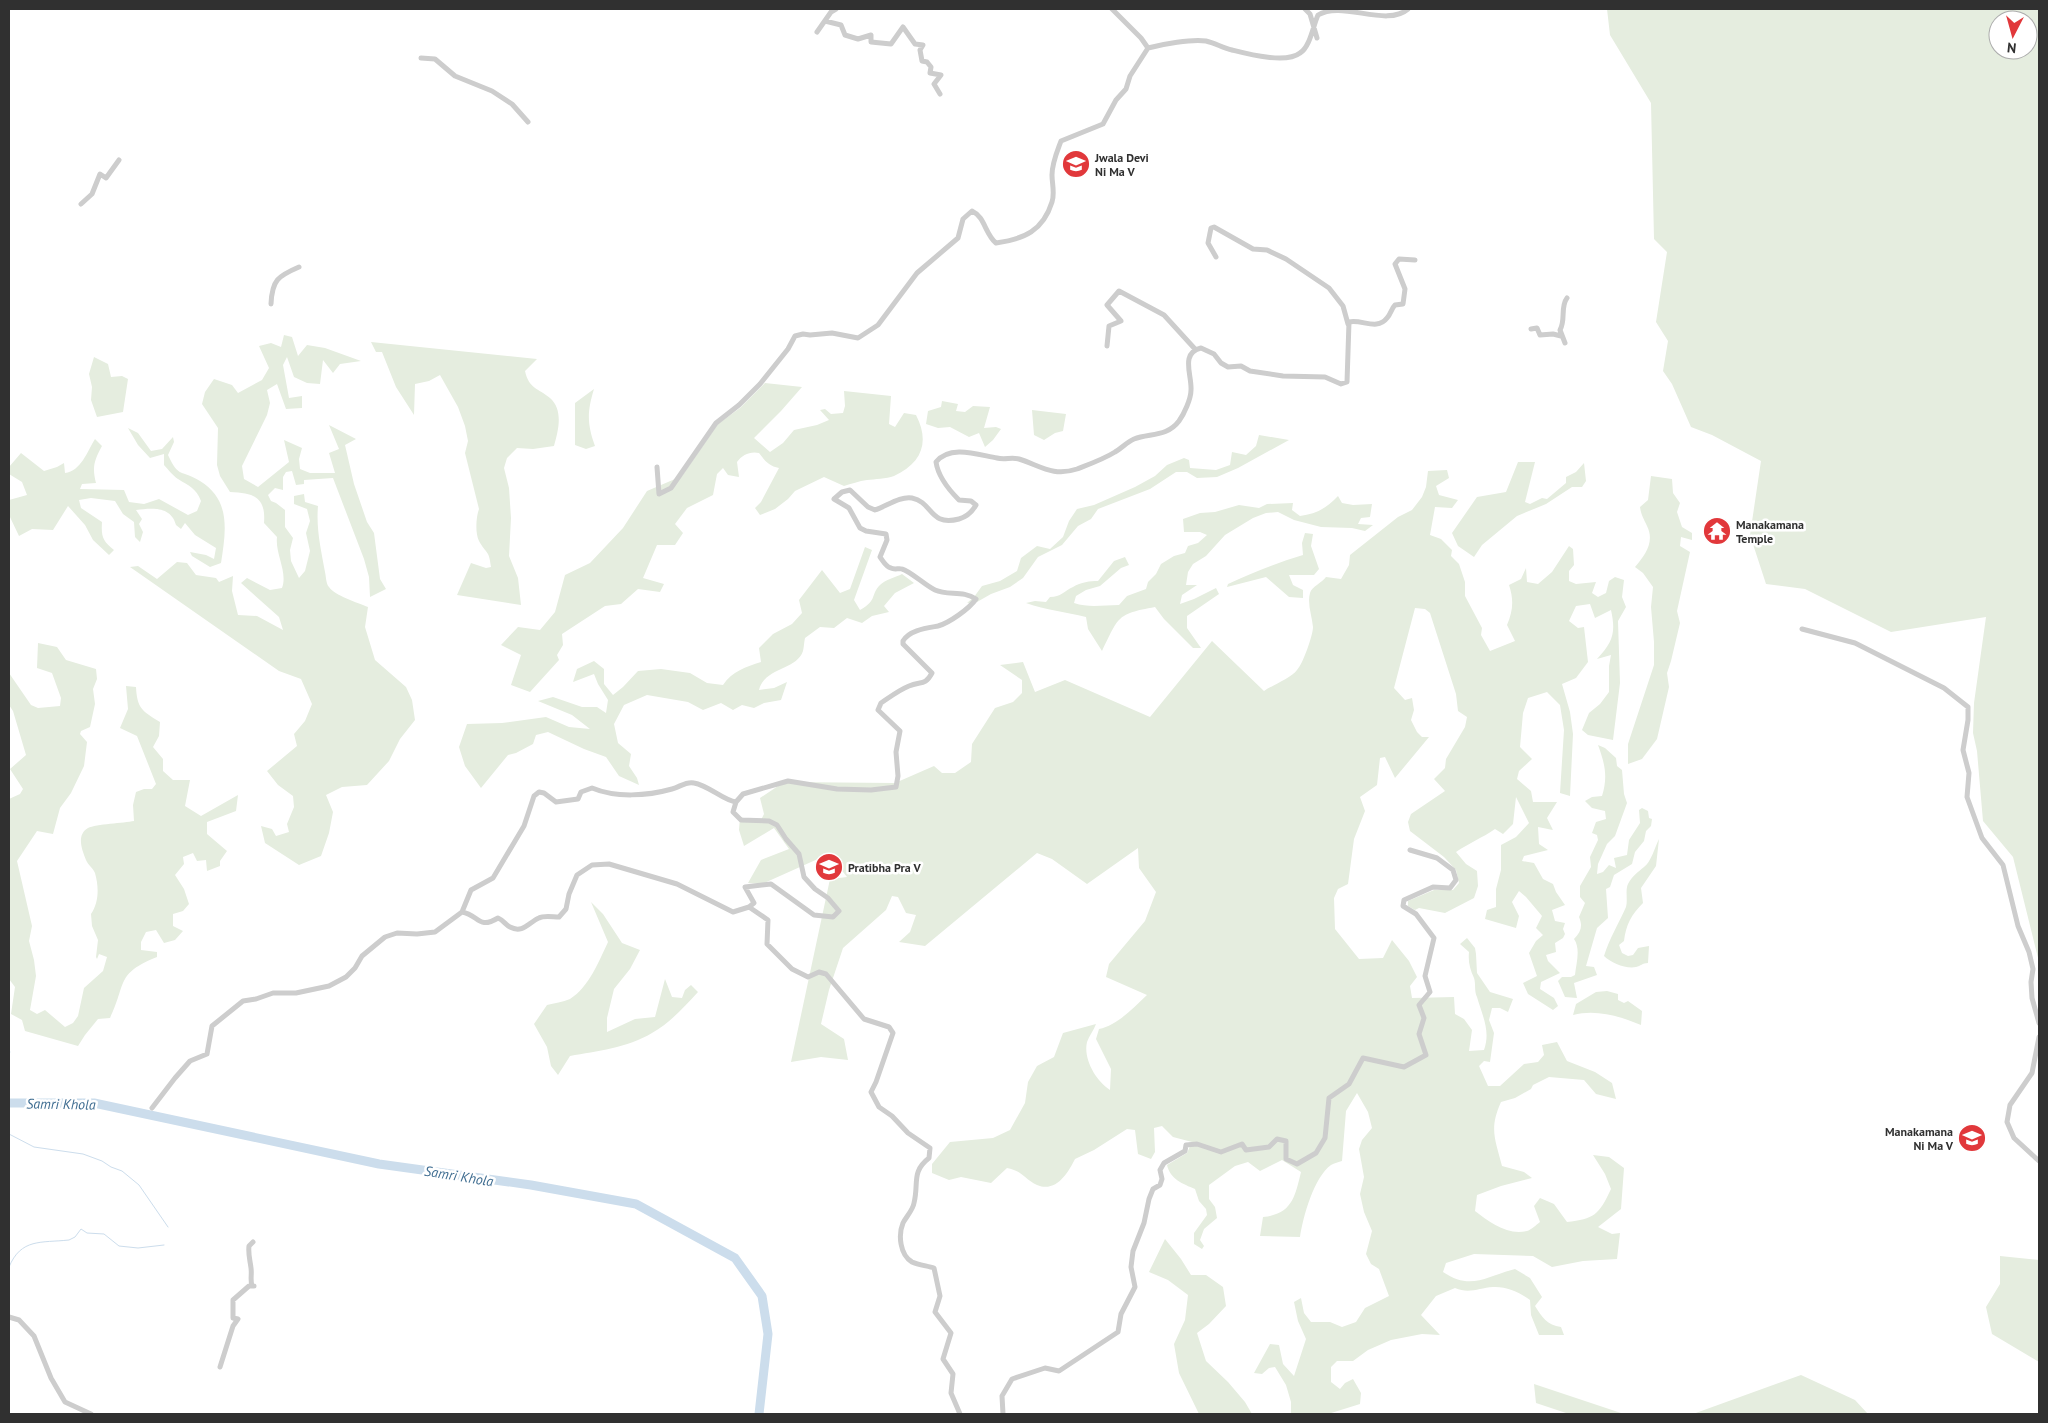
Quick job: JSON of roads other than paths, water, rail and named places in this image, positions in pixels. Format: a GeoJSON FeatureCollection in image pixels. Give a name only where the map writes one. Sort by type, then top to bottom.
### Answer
{"type":"FeatureCollection","features":[{"type":"Feature","properties":{"kind":"street"},"geometry":{"type":"LineString","coordinates":[[817,32],[831,12],[836,9]]}},
{"type":"Feature","properties":{"kind":"street"},"geometry":{"type":"LineString","coordinates":[[1112,9],[1148,48]]}},
{"type":"Feature","properties":{"kind":"street"},"geometry":{"type":"LineString","coordinates":[[1304,9],[1310,14],[1317,38]]}},
{"type":"Feature","properties":{"kind":"street"},"geometry":{"type":"LineString","coordinates":[[656,467],[659,494],[670,488],[716,423],[739,405],[760,384],[788,349],[795,336],[832,333],[858,338],[878,325],[917,273],[958,238],[963,219],[972,210],[978,213],[990,238],[996,243],[1032,234],[1040,225],[1052,202],[1054,160],[1061,141],[1103,124],[1116,100],[1126,89],[1130,76],[1148,48],[1193,41],[1206,41],[1232,50],[1263,57],[1291,58],[1302,53],[1318,15],[1325,12],[1356,11],[1389,15],[1403,13],[1408,9]]}},
{"type":"Feature","properties":{"kind":"street"},"geometry":{"type":"LineString","coordinates":[[825,21],[841,25],[844,35],[858,39],[871,35],[871,42],[892,44],[903,28],[915,44],[923,45],[920,50],[922,61],[927,62],[931,66],[930,73],[941,75],[934,84],[940,94]]}},
{"type":"Feature","properties":{"kind":"street"},"geometry":{"type":"LineString","coordinates":[[421,58],[435,59],[455,76],[492,91],[512,104],[528,122]]}},
{"type":"Feature","properties":{"kind":"street"},"geometry":{"type":"LineString","coordinates":[[81,204],[92,194],[100,174],[106,178],[119,160]]}},
{"type":"Feature","properties":{"kind":"street"},"geometry":{"type":"LineString","coordinates":[[462,912],[469,913],[480,923],[486,924],[498,918],[509,927],[526,928],[540,917],[559,917],[566,909],[569,894],[577,874],[592,865],[609,864],[676,884],[734,912],[749,907],[754,902],[745,887],[771,884],[814,915],[833,917],[839,911],[828,898],[815,890],[804,877],[799,854],[777,825],[769,821],[742,820],[733,812],[736,802],[743,794],[788,782],[837,789],[871,790],[896,788],[898,776],[896,752],[900,731],[878,710],[881,703],[911,685],[920,685],[928,680],[932,673],[903,644],[903,641],[908,635],[931,626],[938,626],[970,608],[976,599],[962,593],[935,590],[922,580],[914,578],[904,569],[891,568],[880,557],[887,540],[886,534],[866,531],[860,528],[849,508],[834,499],[842,492],[850,490],[868,507],[875,510],[898,500],[911,498],[919,501],[938,519],[947,522],[962,518],[972,511],[976,505],[971,501],[959,500],[953,494],[937,469],[936,462],[939,458],[956,452],[970,452],[998,459],[1018,459],[1042,469],[1058,472],[1075,469],[1094,462],[1115,452],[1135,438],[1164,433],[1179,421],[1190,398],[1189,358],[1195,350],[1201,348],[1214,354],[1221,363],[1228,367],[1241,366],[1250,372],[1283,376],[1325,377],[1341,384],[1347,382],[1348,324],[1343,306],[1329,288],[1280,256],[1267,250],[1253,249],[1214,227],[1211,228],[1208,243],[1216,257]]}},
{"type":"Feature","properties":{"kind":"street"},"geometry":{"type":"LineString","coordinates":[[1348,324],[1351,321],[1360,321],[1370,325],[1380,324],[1388,318],[1390,310],[1395,305],[1403,304],[1405,289],[1395,264],[1399,259],[1414,260]]}},
{"type":"Feature","properties":{"kind":"street"},"geometry":{"type":"LineString","coordinates":[[271,304],[273,286],[277,278],[299,267]]}},
{"type":"Feature","properties":{"kind":"street"},"geometry":{"type":"LineString","coordinates":[[1107,346],[1109,326],[1121,321],[1107,305],[1119,291],[1164,315],[1195,350]]}},
{"type":"Feature","properties":{"kind":"street"},"geometry":{"type":"LineString","coordinates":[[1565,343],[1560,330],[1563,325],[1567,298]]}},
{"type":"Feature","properties":{"kind":"street"},"geometry":{"type":"LineString","coordinates":[[1531,329],[1537,328],[1540,335],[1553,334],[1561,336]]}},
{"type":"Feature","properties":{"kind":"street"},"geometry":{"type":"LineString","coordinates":[[1802,630],[1855,643],[1944,688],[1968,706],[1968,720],[1963,750],[1970,773],[1967,797],[1982,838],[2003,865],[2018,926],[2029,952],[2033,969],[2031,982],[2032,998],[2039,1023]]}},
{"type":"Feature","properties":{"kind":"street"},"geometry":{"type":"LineString","coordinates":[[152,1108],[190,1061],[207,1054],[212,1026],[243,1001],[273,993],[296,993],[329,986],[356,968],[362,956],[385,937],[397,933],[417,934],[436,932],[462,912],[471,890],[493,878],[524,826],[534,796],[539,792],[544,793],[556,802],[578,799],[581,792],[592,788],[614,794],[645,794],[674,788],[687,782],[696,783],[718,792],[728,802],[736,802]]}},
{"type":"Feature","properties":{"kind":"street"},"geometry":{"type":"LineString","coordinates":[[1004,1414],[1002,1396],[1012,1379],[1045,1368],[1059,1371],[1118,1332],[1121,1314],[1135,1287],[1131,1267],[1133,1251],[1144,1223],[1153,1189],[1160,1185],[1162,1179],[1160,1170],[1164,1163],[1185,1151],[1186,1145],[1197,1144],[1220,1152],[1242,1144],[1246,1150],[1269,1147],[1277,1139],[1286,1142],[1286,1159],[1296,1164],[1316,1153],[1325,1138],[1329,1098],[1349,1084],[1363,1058],[1404,1066],[1426,1055],[1419,1034],[1424,1018],[1419,1005],[1430,992],[1425,976],[1434,938],[1416,914],[1403,906],[1404,900],[1433,887],[1450,888],[1456,880],[1454,870],[1437,858],[1410,850]]}},
{"type":"Feature","properties":{"kind":"street"},"geometry":{"type":"LineString","coordinates":[[749,907],[768,920],[766,944],[792,969],[808,976],[818,972],[826,974],[864,1019],[890,1027],[893,1033],[871,1092],[879,1107],[892,1116],[908,1133],[930,1148],[929,1158],[917,1170],[914,1205],[906,1218],[900,1234],[902,1250],[911,1262],[934,1268],[940,1296],[935,1312],[951,1333],[943,1359],[953,1374],[950,1393],[960,1414]]}},
{"type":"Feature","properties":{"kind":"street"},"geometry":{"type":"LineString","coordinates":[[2039,1037],[2032,1073],[2010,1105],[2007,1122],[2014,1138],[2039,1161]]}},
{"type":"Feature","properties":{"kind":"street"},"geometry":{"type":"LineString","coordinates":[[220,1367],[233,1326],[238,1319],[233,1318],[233,1300],[249,1286],[254,1286],[250,1279],[251,1271],[248,1255],[248,1246],[253,1242]]}},
{"type":"Feature","properties":{"kind":"street"},"geometry":{"type":"LineString","coordinates":[[9,1316],[19,1320],[34,1336],[51,1378],[65,1402],[91,1414]]}},
{"type":"Feature","properties":{"kind":"waterway","name":"Samri Khola"},"geometry":{"type":"LineString","coordinates":[[9,1103],[94,1103],[379,1164],[531,1185],[636,1204],[735,1258],[762,1296],[768,1334],[759,1414]]}},
{"type":"Feature","properties":{"kind":"waterway"},"geometry":{"type":"LineString","coordinates":[[9,1134],[34,1147],[83,1154],[122,1171],[139,1185],[168,1227]]}},
{"type":"Feature","properties":{"kind":"waterway"},"geometry":{"type":"LineString","coordinates":[[9,1267],[14,1258],[26,1247],[41,1242],[69,1240],[75,1237],[81,1229],[87,1233],[104,1234],[119,1246],[138,1248],[164,1245]]}},
{"type":"Feature","properties":{"kind":"place","name":"Jwala Devi Ni Ma V"},"geometry":{"type":"Point","coordinates":[1076,164]}},
{"type":"Feature","properties":{"kind":"place","name":"Manakamana Temple"},"geometry":{"type":"Point","coordinates":[1717,531]}},
{"type":"Feature","properties":{"kind":"place","name":"Pratibha Pra V"},"geometry":{"type":"Point","coordinates":[829,867]}},
{"type":"Feature","properties":{"kind":"place","name":"Manakamana Ni Ma V"},"geometry":{"type":"Point","coordinates":[1972,1138]}}]}
